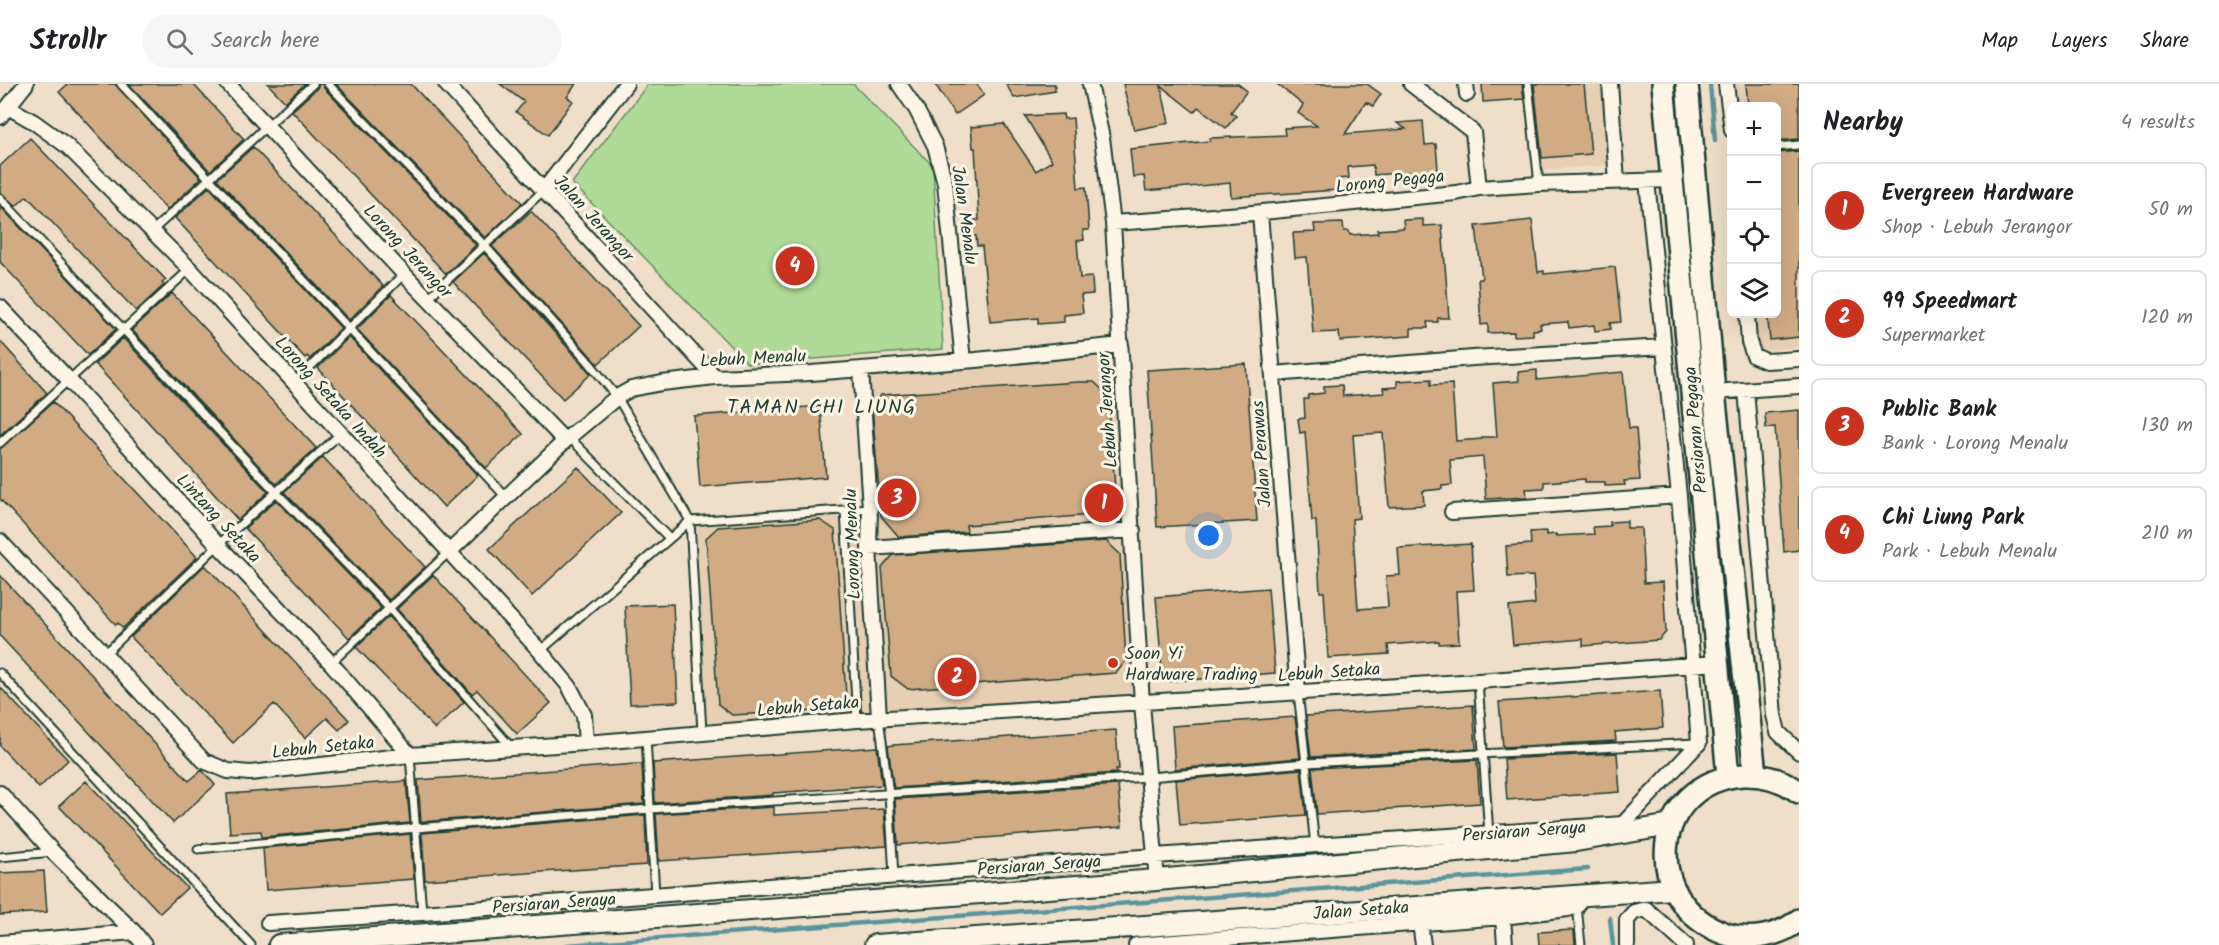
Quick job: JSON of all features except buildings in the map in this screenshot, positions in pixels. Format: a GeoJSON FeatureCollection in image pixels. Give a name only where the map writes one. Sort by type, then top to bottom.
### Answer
{"type":"FeatureCollection","features":[{"type":"Feature","properties":{"kind":"main road","name":"Persiaran Pegaga"},"geometry":{"type":"LineString","coordinates":[[1663,84],[1728,776]]}},
{"type":"Feature","properties":{"kind":"main road","name":"Persiaran Pegaga"},"geometry":{"type":"LineString","coordinates":[[1687,84],[1714,392],[1755,774]]}},
{"type":"Feature","properties":{"kind":"main road"},"geometry":{"type":"LineString","coordinates":[[1671,180],[1695,180]]}},
{"type":"Feature","properties":{"kind":"main road"},"geometry":{"type":"LineString","coordinates":[[1799,792],[1777,780],[1755,774],[1728,776],[1704,786],[1685,803],[1671,825],[1666,846],[1667,868],[1673,889],[1688,911],[1709,928],[1734,941],[1753,938],[1773,940],[1799,920]]}},
{"type":"Feature","properties":{"kind":"main road","name":"Persiaran Seraya"},"geometry":{"type":"LineString","coordinates":[[279,945],[1157,880],[1576,841],[1671,825]]}},
{"type":"Feature","properties":{"kind":"main road"},"geometry":{"type":"LineString","coordinates":[[875,945],[1579,901],[1673,889]]}},
{"type":"Feature","properties":{"kind":"street"},"geometry":{"type":"LineString","coordinates":[[4,112],[26,84]]}},
{"type":"Feature","properties":{"kind":"street","name":"Lorong Jerangor"},"geometry":{"type":"LineString","coordinates":[[228,84],[404,274],[567,439]]}},
{"type":"Feature","properties":{"kind":"street","name":"Jalan Jerangor"},"geometry":{"type":"LineString","coordinates":[[446,84],[715,377]]}},
{"type":"Feature","properties":{"kind":"street"},"geometry":{"type":"LineString","coordinates":[[544,190],[626,84]]}},
{"type":"Feature","properties":{"kind":"street","name":"Jalan Menalu"},"geometry":{"type":"LineString","coordinates":[[899,84],[916,109],[935,146],[945,183],[963,361]]}},
{"type":"Feature","properties":{"kind":"street","name":"Lebuh Jerangor"},"geometry":{"type":"LineString","coordinates":[[1090,84],[1102,138],[1113,223],[1142,703],[1157,880]]}},
{"type":"Feature","properties":{"kind":"street"},"geometry":{"type":"LineString","coordinates":[[1411,84],[1473,132],[1479,188]]}},
{"type":"Feature","properties":{"kind":"street"},"geometry":{"type":"LineString","coordinates":[[1610,84],[1617,182]]}},
{"type":"Feature","properties":{"kind":"street"},"geometry":{"type":"LineString","coordinates":[[1726,84],[1728,102]]}},
{"type":"Feature","properties":{"kind":"street","name":"Lorong Setaka Indah"},"geometry":{"type":"LineString","coordinates":[[4,112],[34,122],[67,146],[190,269],[540,651],[569,686],[579,705],[584,715],[586,743]]}},
{"type":"Feature","properties":{"kind":"street","name":"Lorong Pegaga"},"geometry":{"type":"LineString","coordinates":[[1113,223],[1260,213],[1456,193],[1479,188],[1671,180]]}},
{"type":"Feature","properties":{"kind":"street"},"geometry":{"type":"LineString","coordinates":[[1647,181],[1680,496],[1699,743]]}},
{"type":"Feature","properties":{"kind":"street","name":"Jalan Perawas"},"geometry":{"type":"LineString","coordinates":[[1260,213],[1298,692]]}},
{"type":"Feature","properties":{"kind":"street","name":"Lintang Setaka"},"geometry":{"type":"LineString","coordinates":[[0,307],[218,545],[331,663],[410,755]]}},
{"type":"Feature","properties":{"kind":"street"},"geometry":{"type":"LineString","coordinates":[[1747,318],[1749,342],[1754,356],[1766,361],[1799,359]]}},
{"type":"Feature","properties":{"kind":"street","name":"Lebuh Menalu"},"geometry":{"type":"LineString","coordinates":[[448,553],[567,439],[617,397],[632,389],[662,382],[715,377],[963,361],[1121,345]]}},
{"type":"Feature","properties":{"kind":"street"},"geometry":{"type":"LineString","coordinates":[[1273,374],[1468,358],[1664,347]]}},
{"type":"Feature","properties":{"kind":"street","name":"Lorong Menalu"},"geometry":{"type":"LineString","coordinates":[[861,369],[870,508],[869,548],[879,718]]}},
{"type":"Feature","properties":{"kind":"street"},"geometry":{"type":"LineString","coordinates":[[1714,392],[1799,386]]}},
{"type":"Feature","properties":{"kind":"street"},"geometry":{"type":"LineString","coordinates":[[1746,390],[1774,715],[1778,732],[1799,752]]}},
{"type":"Feature","properties":{"kind":"street"},"geometry":{"type":"LineString","coordinates":[[1452,513],[1680,496]]}},
{"type":"Feature","properties":{"kind":"street"},"geometry":{"type":"LineString","coordinates":[[869,548],[1133,530]]}},
{"type":"Feature","properties":{"kind":"street","name":"Lebuh Setaka"},"geometry":{"type":"LineString","coordinates":[[0,540],[204,761],[228,771],[250,773],[410,755],[586,743],[879,718],[1478,681],[1717,663]]}},
{"type":"Feature","properties":{"kind":"street","name":"Persiaran Seraya"},"geometry":{"type":"LineString","coordinates":[[268,923],[1155,856],[1623,824],[1699,743]]}},
{"type":"Feature","properties":{"kind":"street"},"geometry":{"type":"LineString","coordinates":[[0,793],[53,852],[134,932],[144,945]]}},
{"type":"Feature","properties":{"kind":"street","name":"Jalan Setaka"},"geometry":{"type":"LineString","coordinates":[[1136,945],[1503,917],[1568,909],[1579,901]]}},
{"type":"Feature","properties":{"kind":"street"},"geometry":{"type":"LineString","coordinates":[[1628,945],[1627,920],[1634,912],[1646,909],[1686,945]]}},
{"type":"Feature","properties":{"kind":"street"},"geometry":{"type":"LineString","coordinates":[[1503,917],[1505,945]]}},
{"type":"Feature","properties":{"kind":"street"},"geometry":{"type":"LineString","coordinates":[[1420,923],[1423,945]]}},
{"type":"Feature","properties":{"kind":"street"},"geometry":{"type":"LineString","coordinates":[[0,943],[134,932]]}},
{"type":"Feature","properties":{"kind":"lane"},"geometry":{"type":"LineString","coordinates":[[121,84],[506,497]]}},
{"type":"Feature","properties":{"kind":"lane"},"geometry":{"type":"LineString","coordinates":[[152,231],[312,84]]}},
{"type":"Feature","properties":{"kind":"lane"},"geometry":{"type":"LineString","coordinates":[[328,84],[484,246],[588,361],[617,397],[690,521],[702,732]]}},
{"type":"Feature","properties":{"kind":"lane"},"geometry":{"type":"LineString","coordinates":[[1528,84],[1539,184]]}},
{"type":"Feature","properties":{"kind":"lane"},"geometry":{"type":"LineString","coordinates":[[1781,147],[1799,145]]}},
{"type":"Feature","properties":{"kind":"lane"},"geometry":{"type":"LineString","coordinates":[[428,298],[544,190]]}},
{"type":"Feature","properties":{"kind":"lane"},"geometry":{"type":"LineString","coordinates":[[0,198],[389,609],[511,748]]}},
{"type":"Feature","properties":{"kind":"lane"},"geometry":{"type":"LineString","coordinates":[[0,443],[190,269]]}},
{"type":"Feature","properties":{"kind":"lane"},"geometry":{"type":"LineString","coordinates":[[294,383],[404,274]]}},
{"type":"Feature","properties":{"kind":"lane"},"geometry":{"type":"LineString","coordinates":[[105,654],[218,545],[340,434]]}},
{"type":"Feature","properties":{"kind":"lane"},"geometry":{"type":"LineString","coordinates":[[567,439],[669,538]]}},
{"type":"Feature","properties":{"kind":"lane"},"geometry":{"type":"LineString","coordinates":[[540,651],[690,521],[870,508]]}},
{"type":"Feature","properties":{"kind":"lane","name":"Lorong Menalu"},"geometry":{"type":"LineString","coordinates":[[846,511],[857,720]]}},
{"type":"Feature","properties":{"kind":"lane"},"geometry":{"type":"LineString","coordinates":[[331,663],[448,553]]}},
{"type":"Feature","properties":{"kind":"lane"},"geometry":{"type":"LineString","coordinates":[[0,673],[251,945]]}},
{"type":"Feature","properties":{"kind":"lane"},"geometry":{"type":"LineString","coordinates":[[1478,681],[1489,834]]}},
{"type":"Feature","properties":{"kind":"lane"},"geometry":{"type":"LineString","coordinates":[[1298,692],[1315,845]]}},
{"type":"Feature","properties":{"kind":"lane"},"geometry":{"type":"LineString","coordinates":[[879,718],[889,794],[894,876]]}},
{"type":"Feature","properties":{"kind":"lane"},"geometry":{"type":"LineString","coordinates":[[646,737],[655,895]]}},
{"type":"Feature","properties":{"kind":"lane"},"geometry":{"type":"LineString","coordinates":[[198,849],[650,809],[1149,777],[1305,763],[1699,743]]}},
{"type":"Feature","properties":{"kind":"lane"},"geometry":{"type":"LineString","coordinates":[[410,755],[422,913]]}},
{"type":"Feature","properties":{"kind":"lane"},"geometry":{"type":"LineString","coordinates":[[0,857],[53,852]]}},
{"type":"Feature","properties":{"kind":"lane"},"geometry":{"type":"LineString","coordinates":[[1579,901],[1581,945]]}},
{"type":"Feature","properties":{"kind":"shaded area"},"geometry":{"type":"Polygon","coordinates":[[[1532,84],[1604,84],[1609,165],[1542,170],[1532,84]]]}},
{"type":"Feature","properties":{"kind":"shaded area"},"geometry":{"type":"Polygon","coordinates":[[[1734,84],[1799,84],[1799,347],[1759,351],[1755,318],[1781,318],[1781,102],[1736,102],[1734,84]]]}},
{"type":"Feature","properties":{"kind":"shaded area"},"geometry":{"type":"Polygon","coordinates":[[[1114,353],[1137,698],[707,723],[696,526],[875,513],[866,374],[1114,353]]]}},
{"type":"Feature","properties":{"kind":"green space"},"geometry":{"type":"Polygon","coordinates":[[[648,84],[853,84],[933,166],[943,349],[748,364],[572,183],[648,84]]]}},
{"type":"Feature","properties":{"kind":"waterway"},"geometry":{"type":"LineString","coordinates":[[1710,84],[1715,140]]}},
{"type":"Feature","properties":{"kind":"waterway"},"geometry":{"type":"LineString","coordinates":[[567,945],[1588,869]]}},
{"type":"Feature","properties":{"kind":"waterway"},"geometry":{"type":"LineString","coordinates":[[1610,918],[1613,945]]}},
{"type":"Feature","properties":{"kind":"place","name":"Chi Liung Park"},"geometry":{"type":"Point","coordinates":[795,266]}},
{"type":"Feature","properties":{"kind":"place","name":"Public Bank"},"geometry":{"type":"Point","coordinates":[897,498]}},
{"type":"Feature","properties":{"kind":"place","name":"Evergreen Hardware"},"geometry":{"type":"Point","coordinates":[1104,503]}},
{"type":"Feature","properties":{"kind":"place","name":"Soon Yi Hardware Trading"},"geometry":{"type":"Point","coordinates":[1113,663]}},
{"type":"Feature","properties":{"kind":"place","name":"99 Speedmart"},"geometry":{"type":"Point","coordinates":[957,677]}},
{"type":"Feature","properties":{"kind":"district","name":"TAMAN CHI LIUNG"},"geometry":{"type":"Point","coordinates":[822,406]}}]}
